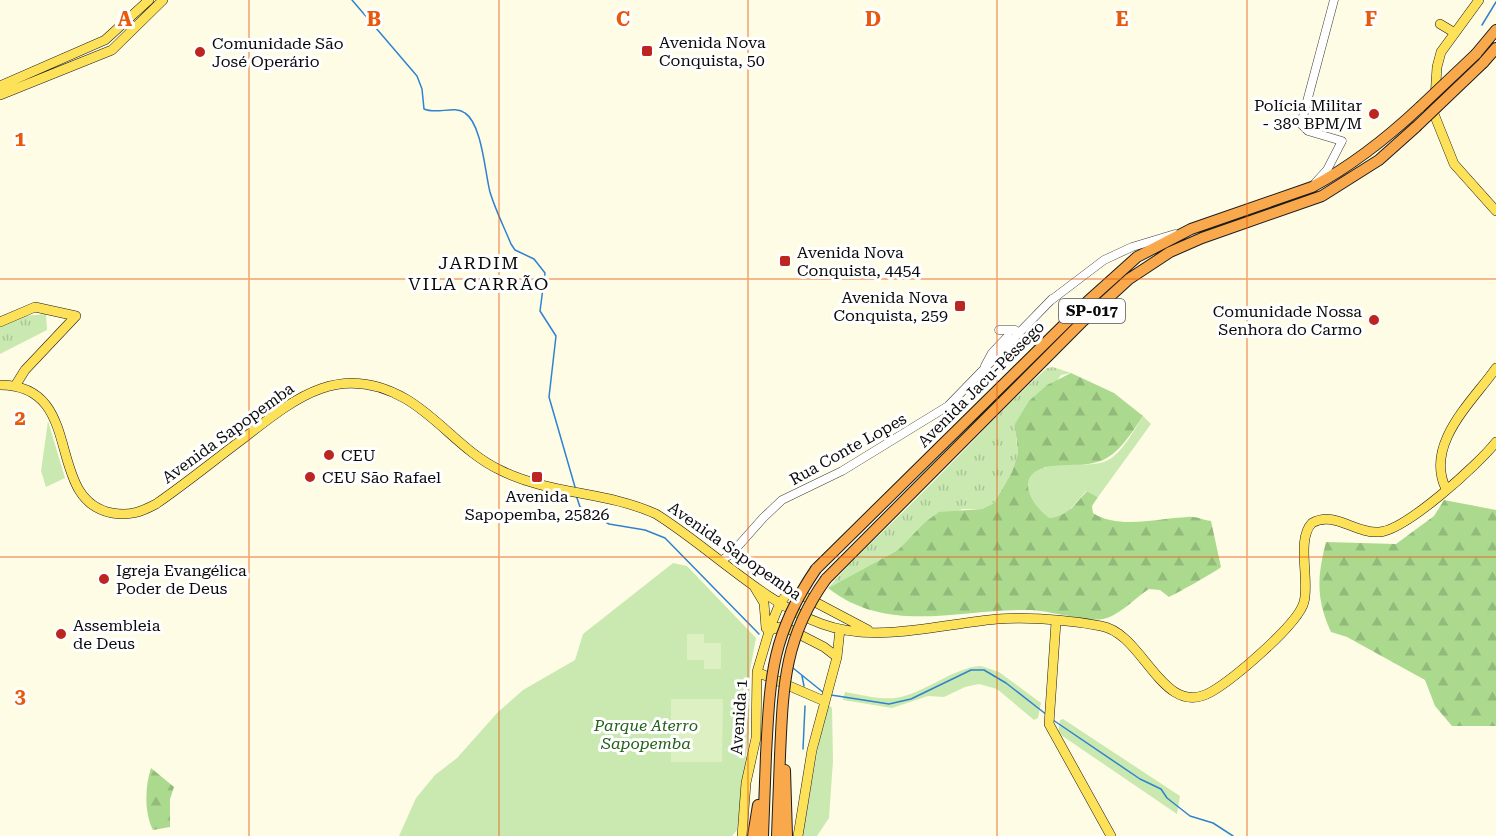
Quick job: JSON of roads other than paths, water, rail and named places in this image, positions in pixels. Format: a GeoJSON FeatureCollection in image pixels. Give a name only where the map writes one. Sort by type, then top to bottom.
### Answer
{"type":"FeatureCollection","features":[{"type":"Feature","properties":{"kind":"highway","name":"Avenida Jacu-Pêssego"},"geometry":{"type":"LineString","coordinates":[[777,836],[783,685],[788,655],[807,607],[826,579],[1066,337],[1129,279],[1170,252],[1202,238],[1295,207],[1332,191],[1379,160],[1416,127],[1479,58],[1496,30]]}},
{"type":"Feature","properties":{"kind":"highway","name":"Avenida Jacu-Pêssego"},"geometry":{"type":"LineString","coordinates":[[763,836],[774,656],[788,616],[816,569],[1120,271],[1153,247],[1191,230],[1312,187],[1352,165],[1383,142],[1420,107],[1479,58],[1496,48]]}},
{"type":"Feature","properties":{"kind":"highway"},"geometry":{"type":"LineString","coordinates":[[780,757],[786,773],[787,836]]}},
{"type":"Feature","properties":{"kind":"highway"},"geometry":{"type":"LineString","coordinates":[[753,836],[766,760]]}},
{"type":"Feature","properties":{"kind":"main road"},"geometry":{"type":"LineString","coordinates":[[0,86],[105,40],[149,0]]}},
{"type":"Feature","properties":{"kind":"main road"},"geometry":{"type":"LineString","coordinates":[[0,95],[112,50],[163,0]]}},
{"type":"Feature","properties":{"kind":"main road"},"geometry":{"type":"LineString","coordinates":[[1479,0],[1441,52],[1437,67],[1434,114],[1454,164],[1496,212]]}},
{"type":"Feature","properties":{"kind":"main road"},"geometry":{"type":"LineString","coordinates":[[1440,24],[1455,33]]}},
{"type":"Feature","properties":{"kind":"main road"},"geometry":{"type":"LineString","coordinates":[[0,322],[35,307],[76,316],[25,370],[15,386]]}},
{"type":"Feature","properties":{"kind":"main road"},"geometry":{"type":"LineString","coordinates":[[1496,368],[1458,418],[1445,443],[1440,466],[1446,489],[1472,468],[1496,442]]}},
{"type":"Feature","properties":{"kind":"main road"},"geometry":{"type":"LineString","coordinates":[[0,383],[25,370]]}},
{"type":"Feature","properties":{"kind":"main road","name":"Avenida Sapopemba"},"geometry":{"type":"LineString","coordinates":[[0,383],[36,394],[53,414],[78,489],[96,506],[109,512],[134,514],[150,507],[186,483],[292,401],[316,389],[352,383],[383,388],[409,401],[498,469],[531,484],[635,504],[656,514],[780,603],[812,620],[840,629],[870,632],[1005,619],[1100,626],[1118,632],[1135,646],[1170,689],[1183,696],[1202,696],[1211,692],[1297,619],[1306,596],[1305,539],[1312,523],[1331,519],[1368,532],[1388,531],[1446,489]]}},
{"type":"Feature","properties":{"kind":"main road"},"geometry":{"type":"LineString","coordinates":[[749,581],[764,603],[767,634],[778,627],[785,627],[824,647],[837,657]]}},
{"type":"Feature","properties":{"kind":"main road"},"geometry":{"type":"LineString","coordinates":[[780,603],[788,593],[798,593],[870,632]]}},
{"type":"Feature","properties":{"kind":"main road","name":"Avenida 1"},"geometry":{"type":"LineString","coordinates":[[742,836],[746,783],[756,738],[758,672],[767,634],[780,603]]}},
{"type":"Feature","properties":{"kind":"main road"},"geometry":{"type":"LineString","coordinates":[[1056,622],[1049,717],[1107,835]]}},
{"type":"Feature","properties":{"kind":"main road"},"geometry":{"type":"LineString","coordinates":[[798,836],[810,759],[837,657],[840,629]]}},
{"type":"Feature","properties":{"kind":"main road"},"geometry":{"type":"LineString","coordinates":[[758,672],[825,696]]}},
{"type":"Feature","properties":{"kind":"street"},"geometry":{"type":"LineString","coordinates":[[1312,187],[1334,158],[1342,141],[1303,128],[1301,121],[1334,0]]}},
{"type":"Feature","properties":{"kind":"street"},"geometry":{"type":"LineString","coordinates":[[1334,158],[1341,165],[1352,165]]}},
{"type":"Feature","properties":{"kind":"street","name":"Rua Conte Lopes"},"geometry":{"type":"LineString","coordinates":[[722,560],[731,554],[782,500],[833,476],[926,420],[959,396],[1011,338],[1090,269],[1118,253],[1191,230]]}},
{"type":"Feature","properties":{"kind":"street"},"geometry":{"type":"LineString","coordinates":[[1011,338],[998,330],[1011,338]]}},
{"type":"Feature","properties":{"kind":"street"},"geometry":{"type":"LineString","coordinates":[[730,566],[731,554]]}},
{"type":"Feature","properties":{"kind":"waterway"},"geometry":{"type":"LineString","coordinates":[[352,0],[417,76],[422,89],[424,109],[461,111],[471,119],[479,138],[492,198],[511,244],[515,250],[534,259],[545,273],[540,311],[556,336],[549,397],[575,487]]}},
{"type":"Feature","properties":{"kind":"waterway"},"geometry":{"type":"LineString","coordinates":[[1482,25],[1496,2]]}},
{"type":"Feature","properties":{"kind":"waterway"},"geometry":{"type":"LineString","coordinates":[[576,495],[580,507],[609,524],[645,530],[665,538],[759,634]]}},
{"type":"Feature","properties":{"kind":"waterway"},"geometry":{"type":"LineString","coordinates":[[793,668],[824,693]]}},
{"type":"Feature","properties":{"kind":"waterway"},"geometry":{"type":"LineString","coordinates":[[831,695],[889,704],[911,699],[971,670],[984,670],[1006,683],[1047,715]]}},
{"type":"Feature","properties":{"kind":"waterway"},"geometry":{"type":"LineString","coordinates":[[802,676],[804,686]]}},
{"type":"Feature","properties":{"kind":"waterway"},"geometry":{"type":"LineString","coordinates":[[803,749],[805,706]]}},
{"type":"Feature","properties":{"kind":"waterway"},"geometry":{"type":"LineString","coordinates":[[1053,720],[1140,779],[1161,789],[1167,798],[1190,816],[1213,823],[1233,836]]}},
{"type":"Feature","properties":{"kind":"place","name":"Avenida Nova Conquista, 50"},"geometry":{"type":"Point","coordinates":[647,51]}},
{"type":"Feature","properties":{"kind":"place","name":"Comunidade São José Operário"},"geometry":{"type":"Point","coordinates":[200,52]}},
{"type":"Feature","properties":{"kind":"place","name":"Polícia Militar - 38º BPM/M"},"geometry":{"type":"Point","coordinates":[1374,114]}},
{"type":"Feature","properties":{"kind":"place","name":"Avenida Nova Conquista, 4454"},"geometry":{"type":"Point","coordinates":[785,261]}},
{"type":"Feature","properties":{"kind":"place","name":"Avenida Nova Conquista, 259"},"geometry":{"type":"Point","coordinates":[960,306]}},
{"type":"Feature","properties":{"kind":"place","name":"Comunidade Nossa Senhora do Carmo"},"geometry":{"type":"Point","coordinates":[1374,320]}},
{"type":"Feature","properties":{"kind":"place","name":"CEU"},"geometry":{"type":"Point","coordinates":[329,455]}},
{"type":"Feature","properties":{"kind":"place","name":"CEU São Rafael"},"geometry":{"type":"Point","coordinates":[310,477]}},
{"type":"Feature","properties":{"kind":"place","name":"Avenida Sapopemba, 25826"},"geometry":{"type":"Point","coordinates":[537,477]}},
{"type":"Feature","properties":{"kind":"place","name":"Igreja Evangélica Poder de Deus"},"geometry":{"type":"Point","coordinates":[104,579]}},
{"type":"Feature","properties":{"kind":"place","name":"Assembleia de Deus"},"geometry":{"type":"Point","coordinates":[61,634]}},
{"type":"Feature","properties":{"kind":"district","name":"JARDIM VILA CARRÃO"},"geometry":{"type":"Point","coordinates":[479,272]}},
{"type":"Feature","properties":{"kind":"park label","name":"Parque Aterro Sapopemba"},"geometry":{"type":"Point","coordinates":[646,734]}}]}
